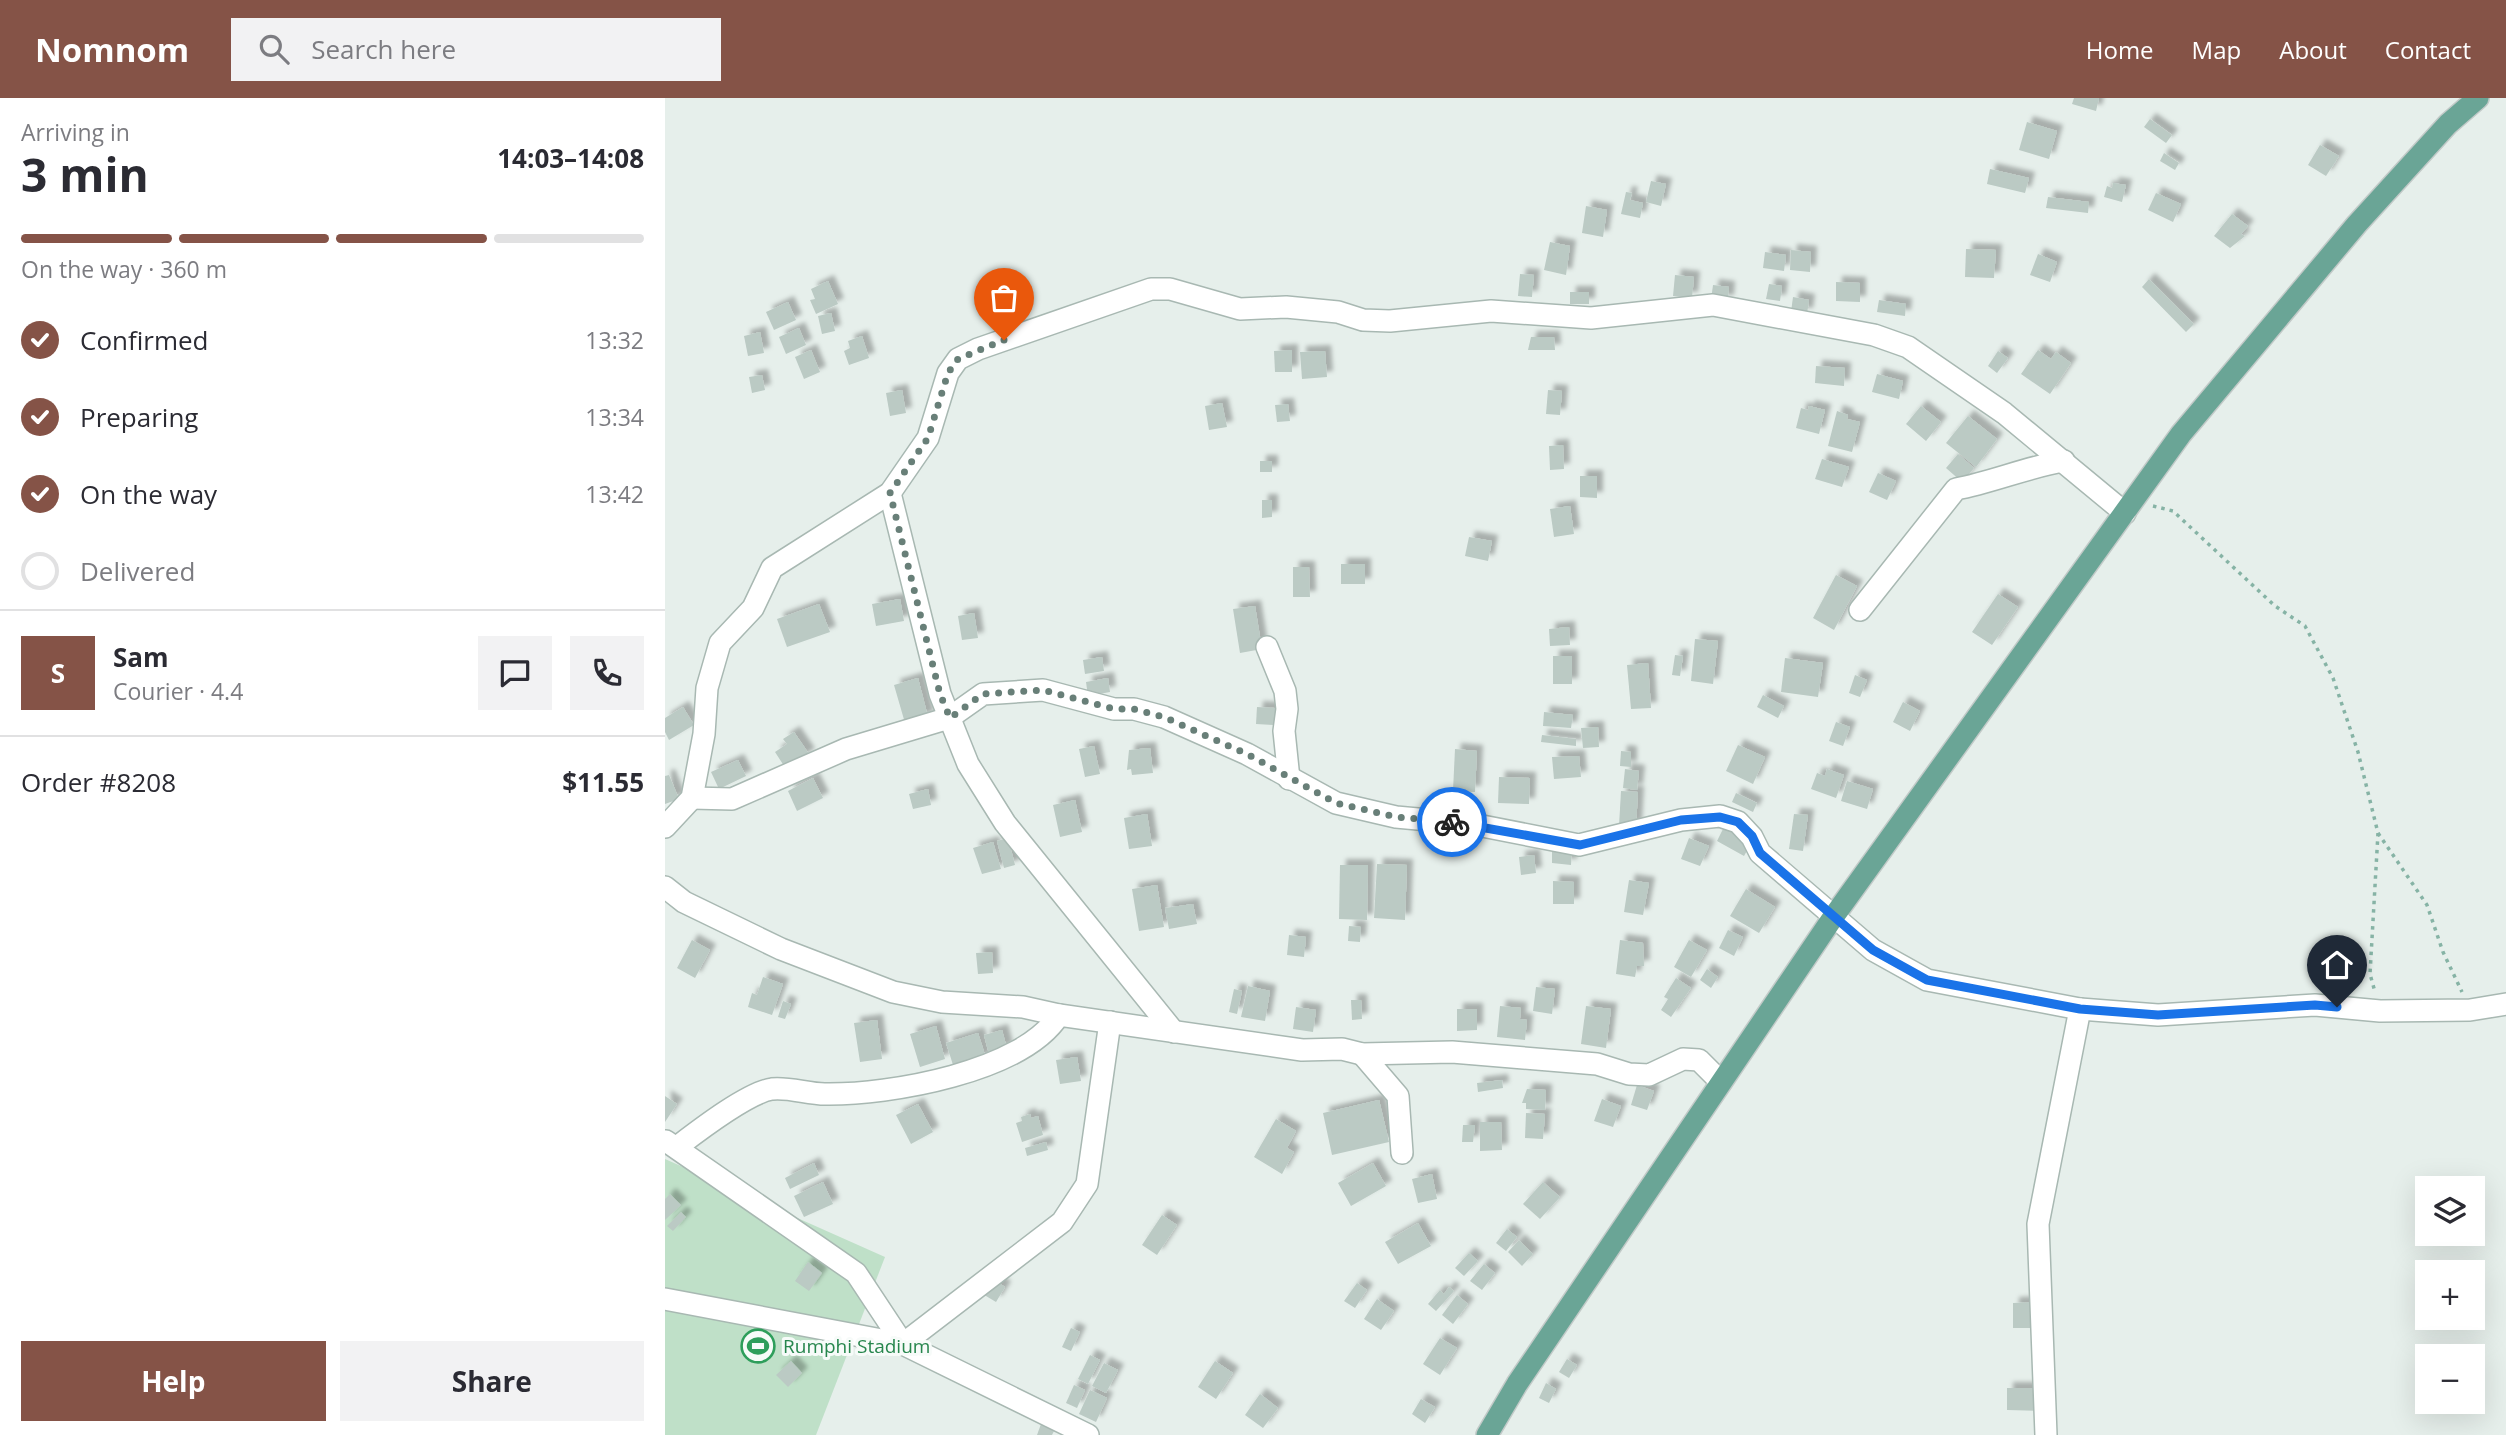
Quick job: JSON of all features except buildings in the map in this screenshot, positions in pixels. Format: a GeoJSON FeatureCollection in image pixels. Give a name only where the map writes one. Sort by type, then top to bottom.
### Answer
{"type":"FeatureCollection","features":[{"type":"Feature","properties":{"kind":"main road"},"geometry":{"type":"LineString","coordinates":[[1487,1435],[1517,1384],[1834,916],[2181,434],[2357,224],[2448,124],[2477,98]]}},
{"type":"Feature","properties":{"kind":"street"},"geometry":{"type":"LineString","coordinates":[[665,827],[691,798],[704,734],[707,688],[720,643],[753,608],[772,568],[890,493],[928,438],[948,373],[958,359],[978,349],[1151,289],[1170,289],[1240,309],[1286,307],[1338,312],[1363,320],[1390,321],[1491,311],[1591,318],[1713,304],[1874,335],[1907,347],[2004,413],[2129,508]]}},
{"type":"Feature","properties":{"kind":"street"},"geometry":{"type":"LineString","coordinates":[[1860,610],[1955,489],[1984,483],[2029,467],[2064,461]]}},
{"type":"Feature","properties":{"kind":"street"},"geometry":{"type":"LineString","coordinates":[[890,493],[940,694],[968,764],[1005,823],[1174,1032]]}},
{"type":"Feature","properties":{"kind":"street"},"geometry":{"type":"LineString","coordinates":[[1267,647],[1285,691],[1287,709],[1284,731],[1289,779]]}},
{"type":"Feature","properties":{"kind":"street"},"geometry":{"type":"LineString","coordinates":[[691,798],[733,799],[846,749],[950,718],[983,694],[1043,690],[1114,709],[1134,709],[1164,717],[1247,754],[1336,803],[1396,817],[1472,824],[1580,845],[1681,820],[1720,817],[1738,822],[1752,836],[1760,853],[1873,950],[1927,980],[2080,1009],[2158,1015],[2315,1005],[2380,1011],[2470,1010],[2506,1004]]}},
{"type":"Feature","properties":{"kind":"street"},"geometry":{"type":"LineString","coordinates":[[665,887],[684,902],[781,949],[893,992],[942,1002],[1023,1007],[1059,1015],[1302,1050],[1342,1049],[1361,1054],[1479,1054],[1597,1063],[1629,1074],[1649,1075],[1683,1059],[1699,1060],[1721,1082]]}},
{"type":"Feature","properties":{"kind":"street"},"geometry":{"type":"LineString","coordinates":[[2046,1435],[2038,1224],[2080,1009]]}},
{"type":"Feature","properties":{"kind":"street"},"geometry":{"type":"LineString","coordinates":[[902,1344],[856,1273],[671,1144],[771,1089],[823,1094],[916,1087],[1013,1054],[1053,1025],[1059,1015]]}},
{"type":"Feature","properties":{"kind":"street"},"geometry":{"type":"LineString","coordinates":[[902,1344],[1062,1222],[1087,1184],[1111,1022]]}},
{"type":"Feature","properties":{"kind":"street"},"geometry":{"type":"LineString","coordinates":[[1361,1054],[1398,1096],[1402,1153]]}},
{"type":"Feature","properties":{"kind":"street"},"geometry":{"type":"LineString","coordinates":[[665,1299],[902,1344],[1088,1435]]}},
{"type":"Feature","properties":{"kind":"path"},"geometry":{"type":"LineString","coordinates":[[2129,508],[2173,511],[2275,606],[2305,626],[2327,666],[2349,719],[2378,833],[2370,974],[2380,1011]]}},
{"type":"Feature","properties":{"kind":"path"},"geometry":{"type":"LineString","coordinates":[[2378,833],[2427,905],[2443,952],[2470,1010]]}},
{"type":"Feature","properties":{"kind":"green space","name":"Rumphi Stadium"},"geometry":{"type":"Polygon","coordinates":[[[665,1159],[885,1257],[816,1435],[665,1435],[665,1159]]]}},
{"type":"Feature","properties":{"kind":"way so far"},"geometry":{"type":"LineString","coordinates":[[1004,340],[958,359],[948,373],[928,438],[890,493],[940,694],[950,718],[983,694],[1043,690],[1114,709],[1134,709],[1164,717],[1247,754],[1336,803],[1396,817],[1452,822]]}},
{"type":"Feature","properties":{"kind":"place","name":"Rumphi Stadium"},"geometry":{"type":"Point","coordinates":[758,1346]}},
{"type":"Feature","properties":{"kind":"route"},"geometry":{"type":"LineString","coordinates":[[1452,822],[1580,845],[1681,820],[1720,817],[1738,822],[1752,836],[1760,853],[1873,950],[1927,980],[2080,1009],[2158,1015],[2315,1005],[2337,1007]]}}]}
